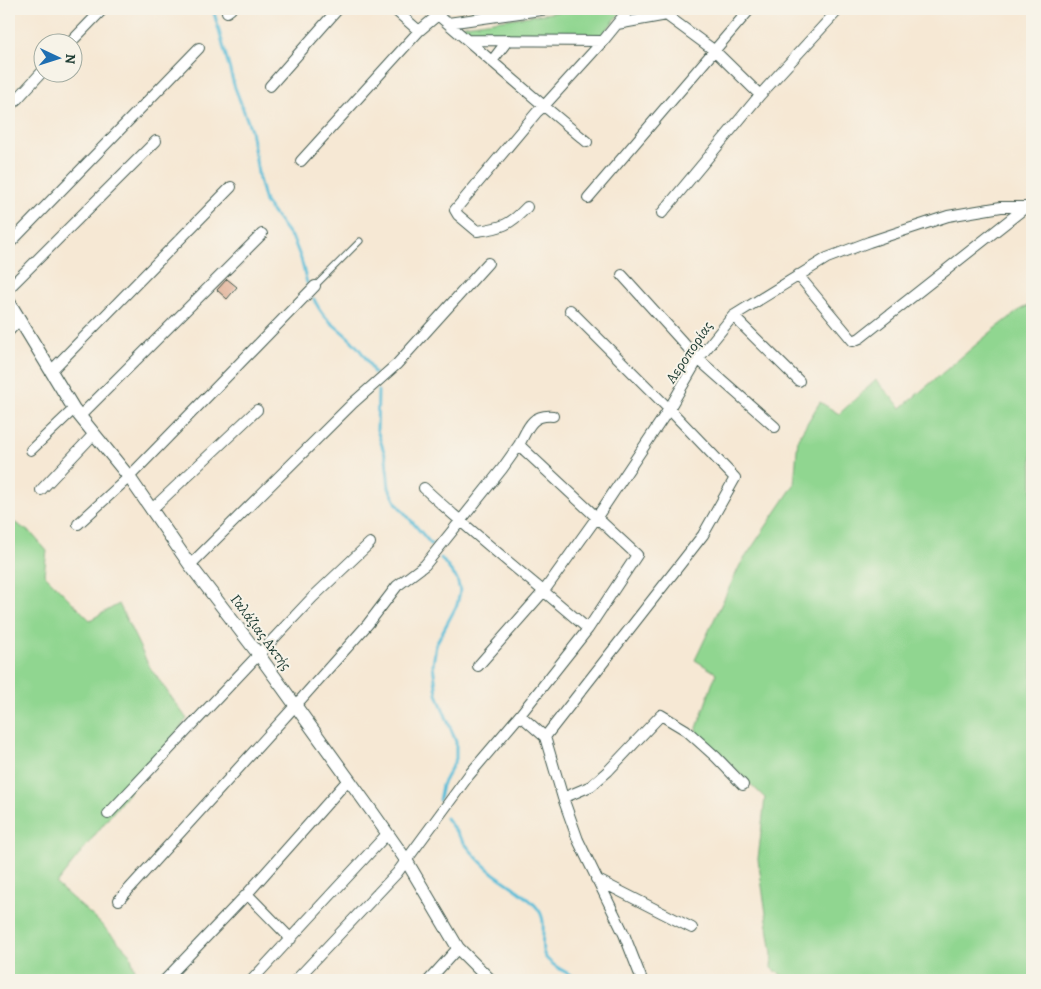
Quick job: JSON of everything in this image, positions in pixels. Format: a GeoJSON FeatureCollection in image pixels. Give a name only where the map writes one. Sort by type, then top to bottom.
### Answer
{"type":"FeatureCollection","features":[{"type":"Feature","properties":{"kind":"street"},"geometry":{"type":"LineString","coordinates":[[80,32],[103,9]]}},
{"type":"Feature","properties":{"kind":"street"},"geometry":{"type":"LineString","coordinates":[[270,86],[338,9]]}},
{"type":"Feature","properties":{"kind":"street"},"geometry":{"type":"LineString","coordinates":[[394,9],[419,31]]}},
{"type":"Feature","properties":{"kind":"street"},"geometry":{"type":"LineString","coordinates":[[480,9],[489,17]]}},
{"type":"Feature","properties":{"kind":"street"},"geometry":{"type":"LineString","coordinates":[[448,23],[548,9]]}},
{"type":"Feature","properties":{"kind":"street"},"geometry":{"type":"LineString","coordinates":[[527,207],[514,221],[496,228],[477,231],[458,215],[455,210],[537,112],[603,41],[629,9]]}},
{"type":"Feature","properties":{"kind":"street"},"geometry":{"type":"LineString","coordinates":[[658,9],[715,51],[760,95]]}},
{"type":"Feature","properties":{"kind":"street"},"geometry":{"type":"LineString","coordinates":[[588,198],[750,9]]}},
{"type":"Feature","properties":{"kind":"street"},"geometry":{"type":"LineString","coordinates":[[662,213],[760,95],[839,9]]}},
{"type":"Feature","properties":{"kind":"street"},"geometry":{"type":"LineString","coordinates":[[301,161],[419,31],[442,12],[448,23],[587,142]]}},
{"type":"Feature","properties":{"kind":"street"},"geometry":{"type":"LineString","coordinates":[[617,24],[667,15]]}},
{"type":"Feature","properties":{"kind":"street"},"geometry":{"type":"LineString","coordinates":[[467,40],[603,41]]}},
{"type":"Feature","properties":{"kind":"street"},"geometry":{"type":"LineString","coordinates":[[492,61],[508,40]]}},
{"type":"Feature","properties":{"kind":"street"},"geometry":{"type":"LineString","coordinates":[[9,244],[198,48]]}},
{"type":"Feature","properties":{"kind":"street"},"geometry":{"type":"LineString","coordinates":[[9,108],[33,82]]}},
{"type":"Feature","properties":{"kind":"street"},"geometry":{"type":"LineString","coordinates":[[9,288],[156,141]]}},
{"type":"Feature","properties":{"kind":"street"},"geometry":{"type":"LineString","coordinates":[[51,371],[231,187]]}},
{"type":"Feature","properties":{"kind":"street"},"geometry":{"type":"LineString","coordinates":[[798,275],[854,341],[1029,207]]}},
{"type":"Feature","properties":{"kind":"street","name":"Αεροπορίας"},"geometry":{"type":"LineString","coordinates":[[478,666],[544,591],[597,517],[669,410],[698,359],[733,316],[827,258],[869,242],[948,216],[994,208],[1029,207]]}},
{"type":"Feature","properties":{"kind":"street"},"geometry":{"type":"LineString","coordinates":[[31,450],[77,412],[262,234]]}},
{"type":"Feature","properties":{"kind":"street"},"geometry":{"type":"LineString","coordinates":[[190,565],[353,403],[396,364],[488,263]]}},
{"type":"Feature","properties":{"kind":"street"},"geometry":{"type":"LineString","coordinates":[[622,275],[698,359],[775,427]]}},
{"type":"Feature","properties":{"kind":"street"},"geometry":{"type":"LineString","coordinates":[[78,524],[129,477],[316,286]]}},
{"type":"Feature","properties":{"kind":"street","name":"Γαλάζιας Ακτής"},"geometry":{"type":"LineString","coordinates":[[9,302],[77,412],[129,477],[190,565],[259,655],[406,860],[458,948],[490,980]]}},
{"type":"Feature","properties":{"kind":"street"},"geometry":{"type":"LineString","coordinates":[[545,737],[703,535],[735,478],[570,310]]}},
{"type":"Feature","properties":{"kind":"street"},"geometry":{"type":"LineString","coordinates":[[733,316],[799,381]]}},
{"type":"Feature","properties":{"kind":"street"},"geometry":{"type":"LineString","coordinates":[[9,331],[19,320]]}},
{"type":"Feature","properties":{"kind":"street"},"geometry":{"type":"LineString","coordinates":[[151,510],[257,410]]}},
{"type":"Feature","properties":{"kind":"street"},"geometry":{"type":"LineString","coordinates":[[119,900],[368,624],[397,586],[425,564],[502,469],[532,421],[543,415],[553,416]]}},
{"type":"Feature","properties":{"kind":"street"},"geometry":{"type":"LineString","coordinates":[[41,490],[94,434]]}},
{"type":"Feature","properties":{"kind":"street"},"geometry":{"type":"LineString","coordinates":[[296,980],[397,872],[469,775],[520,715],[588,629],[636,555],[519,444]]}},
{"type":"Feature","properties":{"kind":"street"},"geometry":{"type":"LineString","coordinates":[[424,488],[460,522],[588,629]]}},
{"type":"Feature","properties":{"kind":"street"},"geometry":{"type":"LineString","coordinates":[[108,814],[313,597],[370,544]]}},
{"type":"Feature","properties":{"kind":"street"},"geometry":{"type":"LineString","coordinates":[[520,715],[545,737],[578,840],[624,934],[642,980]]}},
{"type":"Feature","properties":{"kind":"street"},"geometry":{"type":"LineString","coordinates":[[563,798],[591,786],[608,771],[661,715],[686,730],[743,785]]}},
{"type":"Feature","properties":{"kind":"street"},"geometry":{"type":"LineString","coordinates":[[165,980],[247,894],[348,780]]}},
{"type":"Feature","properties":{"kind":"street"},"geometry":{"type":"LineString","coordinates":[[252,980],[387,834]]}},
{"type":"Feature","properties":{"kind":"street"},"geometry":{"type":"LineString","coordinates":[[596,879],[692,928]]}},
{"type":"Feature","properties":{"kind":"street"},"geometry":{"type":"LineString","coordinates":[[247,894],[290,939]]}},
{"type":"Feature","properties":{"kind":"street"},"geometry":{"type":"LineString","coordinates":[[429,980],[458,948]]}},
{"type":"Feature","properties":{"kind":"lane"},"geometry":{"type":"LineString","coordinates":[[316,286],[360,241]]}},
{"type":"Feature","properties":{"kind":"green space"},"geometry":{"type":"Polygon","coordinates":[[[579,9],[624,9],[601,36],[469,35],[458,26],[579,9]]]}},
{"type":"Feature","properties":{"kind":"green space"},"geometry":{"type":"Polygon","coordinates":[[[1032,304],[1032,980],[785,980],[786,978],[771,968],[772,954],[758,859],[765,798],[696,731],[716,673],[695,660],[740,565],[794,485],[798,438],[820,402],[839,414],[876,380],[901,408],[991,332],[1021,309],[1032,304]]]}},
{"type":"Feature","properties":{"kind":"green space"},"geometry":{"type":"Polygon","coordinates":[[[9,519],[31,533],[47,551],[44,574],[90,620],[119,604],[149,666],[187,719],[56,884],[97,920],[130,954],[138,980],[9,980],[9,519]]]}},
{"type":"Feature","properties":{"kind":"building"},"geometry":{"type":"Polygon","coordinates":[[[227,279],[237,287],[227,299],[217,290],[227,279]]]}},
{"type":"Feature","properties":{"kind":"waterway"},"geometry":{"type":"LineString","coordinates":[[213,9],[234,85],[251,130],[265,202],[294,241],[307,283]]}},
{"type":"Feature","properties":{"kind":"waterway"},"geometry":{"type":"LineString","coordinates":[[314,299],[326,318],[358,347],[374,373]]}},
{"type":"Feature","properties":{"kind":"waterway"},"geometry":{"type":"LineString","coordinates":[[378,391],[377,430],[386,458],[389,488],[397,504],[431,544]]}},
{"type":"Feature","properties":{"kind":"waterway"},"geometry":{"type":"LineString","coordinates":[[439,800],[442,785],[456,759],[456,742],[437,694],[433,665],[436,644],[457,605],[460,591],[457,579],[441,558]]}},
{"type":"Feature","properties":{"kind":"waterway"},"geometry":{"type":"LineString","coordinates":[[446,818],[486,867],[534,904],[543,921],[544,954],[554,966],[579,980]]}}]}
